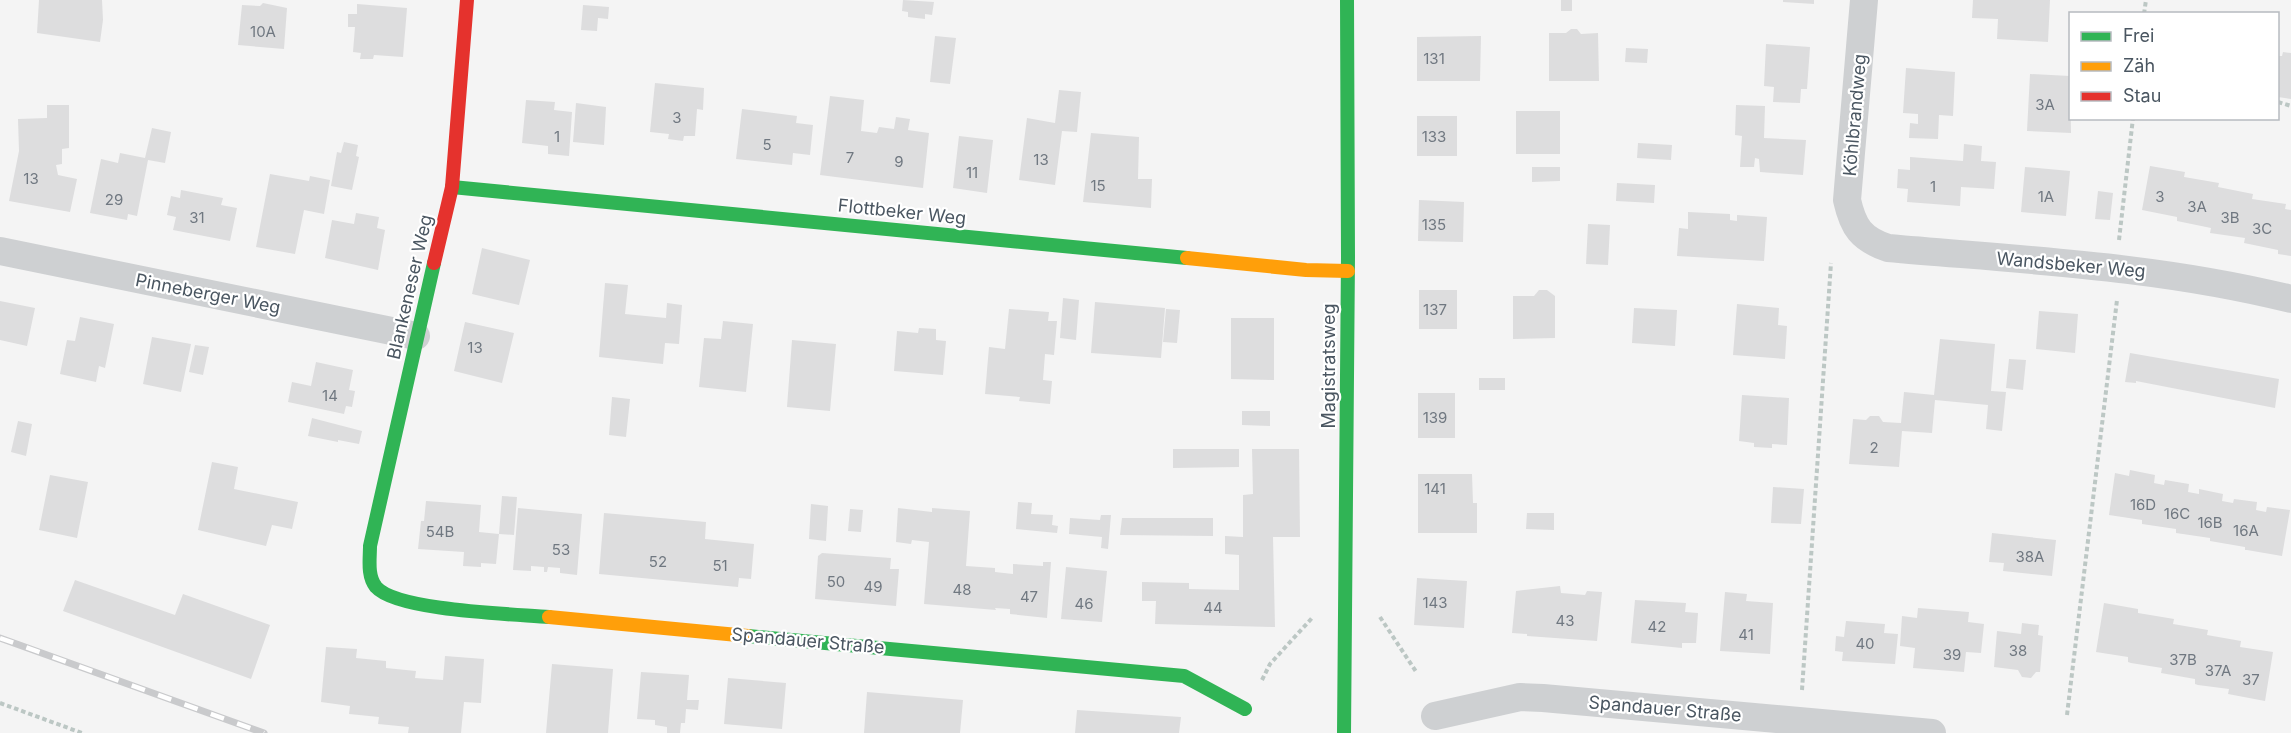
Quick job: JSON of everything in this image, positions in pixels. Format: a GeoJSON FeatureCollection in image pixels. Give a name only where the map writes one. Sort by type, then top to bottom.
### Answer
{"type":"FeatureCollection","features":[{"type":"Feature","properties":{"kind":"street","name":"Blankeneser Weg"},"geometry":{"type":"LineString","coordinates":[[371,579],[370,546],[416,336],[452,187],[467,0]]}},
{"type":"Feature","properties":{"kind":"street","name":"Magistratsweg"},"geometry":{"type":"LineString","coordinates":[[1344,733],[1348,271],[1347,0]]}},
{"type":"Feature","properties":{"kind":"street","name":"Köhlbrandweg"},"geometry":{"type":"LineString","coordinates":[[1856,228],[1847,200],[1864,0]]}},
{"type":"Feature","properties":{"kind":"street","name":"Flottbeker Weg"},"geometry":{"type":"LineString","coordinates":[[452,187],[1306,270],[1348,271]]}},
{"type":"Feature","properties":{"kind":"street","name":"Wandsbeker Weg"},"geometry":{"type":"LineString","coordinates":[[1856,228],[1870,242],[1888,249],[2099,266],[2182,276],[2291,299]]}},
{"type":"Feature","properties":{"kind":"street","name":"Pinneberger Weg"},"geometry":{"type":"LineString","coordinates":[[0,251],[416,336]]}},
{"type":"Feature","properties":{"kind":"street","name":"Spandauer Straße"},"geometry":{"type":"LineString","coordinates":[[371,579],[379,590],[401,601],[460,609],[1184,676],[1245,709]]}},
{"type":"Feature","properties":{"kind":"street","name":"Spandauer Straße"},"geometry":{"type":"LineString","coordinates":[[1435,716],[1520,697],[1932,733]]}},
{"type":"Feature","properties":{"kind":"path"},"geometry":{"type":"LineString","coordinates":[[2118,251],[2133,120]]}},
{"type":"Feature","properties":{"kind":"path"},"geometry":{"type":"LineString","coordinates":[[1802,694],[1832,263]]}},
{"type":"Feature","properties":{"kind":"path"},"geometry":{"type":"LineString","coordinates":[[2067,715],[2117,299]]}},
{"type":"Feature","properties":{"kind":"path"},"geometry":{"type":"LineString","coordinates":[[1245,709],[1270,664],[1314,616]]}},
{"type":"Feature","properties":{"kind":"path"},"geometry":{"type":"LineString","coordinates":[[1380,617],[1417,673]]}},
{"type":"Feature","properties":{"kind":"path"},"geometry":{"type":"LineString","coordinates":[[0,704],[81,733]]}},
{"type":"Feature","properties":{"kind":"building"},"geometry":{"type":"Polygon","coordinates":[[[39,0],[102,0],[103,20],[100,42],[37,33],[39,0]]]}},
{"type":"Feature","properties":{"kind":"building"},"geometry":{"type":"Polygon","coordinates":[[[903,0],[934,2],[932,15],[925,14],[925,19],[908,17],[908,12],[902,11],[903,0]]]}},
{"type":"Feature","properties":{"kind":"building"},"geometry":{"type":"Polygon","coordinates":[[[1561,0],[1572,0],[1572,11],[1561,11],[1561,0]]]}},
{"type":"Feature","properties":{"kind":"building"},"geometry":{"type":"Polygon","coordinates":[[[1783,0],[1814,0],[1814,4],[1783,2],[1783,0]]]}},
{"type":"Feature","properties":{"kind":"building"},"geometry":{"type":"Polygon","coordinates":[[[1973,0],[2050,0],[2048,42],[1997,39],[1998,19],[1972,18],[1973,0]]]}},
{"type":"Feature","properties":{"kind":"building"},"geometry":{"type":"Polygon","coordinates":[[[263,3],[287,8],[284,49],[238,45],[242,5],[260,6],[263,3]]]}},
{"type":"Feature","properties":{"kind":"building"},"geometry":{"type":"Polygon","coordinates":[[[357,4],[407,8],[403,57],[374,55],[373,59],[360,59],[361,53],[353,52],[355,27],[348,27],[348,14],[357,14],[357,4]]]}},
{"type":"Feature","properties":{"kind":"building"},"geometry":{"type":"Polygon","coordinates":[[[583,5],[609,7],[608,19],[598,18],[597,31],[581,30],[583,5]]]}},
{"type":"Feature","properties":{"kind":"building"},"geometry":{"type":"Polygon","coordinates":[[[1571,29],[1577,29],[1581,34],[1598,33],[1599,81],[1549,81],[1549,33],[1566,33],[1571,29]]]}},
{"type":"Feature","properties":{"kind":"building"},"geometry":{"type":"Polygon","coordinates":[[[935,36],[956,38],[950,84],[930,82],[935,36]]]}},
{"type":"Feature","properties":{"kind":"building"},"geometry":{"type":"Polygon","coordinates":[[[1481,36],[1480,81],[1417,81],[1417,37],[1481,36]]]}},
{"type":"Feature","properties":{"kind":"building"},"geometry":{"type":"Polygon","coordinates":[[[1766,44],[1810,47],[1807,89],[1801,89],[1800,103],[1773,102],[1774,87],[1764,86],[1766,44]]]}},
{"type":"Feature","properties":{"kind":"building"},"geometry":{"type":"Polygon","coordinates":[[[1626,48],[1648,49],[1647,63],[1625,62],[1626,48]]]}},
{"type":"Feature","properties":{"kind":"building"},"geometry":{"type":"Polygon","coordinates":[[[2283,52],[2291,53],[2291,99],[2279,97],[2279,56],[2282,56],[2283,52]]]}},
{"type":"Feature","properties":{"kind":"building"},"geometry":{"type":"Polygon","coordinates":[[[1906,68],[1955,72],[1953,116],[1939,115],[1938,139],[1909,138],[1910,123],[1918,124],[1918,114],[1903,113],[1906,68]]]}},
{"type":"Feature","properties":{"kind":"building"},"geometry":{"type":"Polygon","coordinates":[[[2030,74],[2069,76],[2071,133],[2027,131],[2030,74]]]}},
{"type":"Feature","properties":{"kind":"building"},"geometry":{"type":"Polygon","coordinates":[[[655,83],[704,88],[703,110],[697,109],[695,136],[684,136],[683,141],[668,139],[669,134],[650,132],[655,83]]]}},
{"type":"Feature","properties":{"kind":"building"},"geometry":{"type":"Polygon","coordinates":[[[1059,90],[1081,92],[1077,132],[1062,131],[1055,185],[1019,180],[1027,118],[1055,123],[1059,90]]]}},
{"type":"Feature","properties":{"kind":"building"},"geometry":{"type":"Polygon","coordinates":[[[830,96],[864,100],[861,131],[877,133],[879,127],[894,129],[896,117],[910,119],[908,130],[929,133],[923,188],[820,175],[830,96]]]}},
{"type":"Feature","properties":{"kind":"building"},"geometry":{"type":"Polygon","coordinates":[[[526,100],[555,102],[554,110],[572,112],[569,156],[548,154],[548,146],[522,143],[526,100]]]}},
{"type":"Feature","properties":{"kind":"building"},"geometry":{"type":"Polygon","coordinates":[[[576,103],[606,107],[604,145],[573,142],[576,103]]]}},
{"type":"Feature","properties":{"kind":"building"},"geometry":{"type":"Polygon","coordinates":[[[47,105],[69,105],[69,148],[62,149],[62,164],[56,165],[58,175],[77,179],[70,212],[9,201],[19,151],[18,119],[47,118],[47,105]]]}},
{"type":"Feature","properties":{"kind":"building"},"geometry":{"type":"Polygon","coordinates":[[[1736,105],[1765,106],[1764,138],[1806,140],[1803,175],[1760,172],[1759,159],[1755,158],[1754,167],[1740,167],[1742,136],[1735,135],[1736,105]]]}},
{"type":"Feature","properties":{"kind":"building"},"geometry":{"type":"Polygon","coordinates":[[[742,109],[797,116],[796,123],[813,125],[810,155],[793,153],[792,165],[736,159],[742,109]]]}},
{"type":"Feature","properties":{"kind":"building"},"geometry":{"type":"Polygon","coordinates":[[[1516,111],[1560,111],[1560,154],[1516,154],[1516,111]]]}},
{"type":"Feature","properties":{"kind":"building"},"geometry":{"type":"Polygon","coordinates":[[[1417,116],[1457,116],[1457,156],[1417,156],[1417,116]]]}},
{"type":"Feature","properties":{"kind":"building"},"geometry":{"type":"Polygon","coordinates":[[[152,128],[171,132],[165,163],[148,160],[137,216],[128,214],[127,220],[90,213],[101,159],[118,163],[120,153],[145,158],[152,128]]]}},
{"type":"Feature","properties":{"kind":"building"},"geometry":{"type":"Polygon","coordinates":[[[1091,133],[1139,137],[1138,179],[1152,179],[1151,208],[1083,202],[1091,133]]]}},
{"type":"Feature","properties":{"kind":"building"},"geometry":{"type":"Polygon","coordinates":[[[959,136],[993,140],[987,193],[953,188],[959,136]]]}},
{"type":"Feature","properties":{"kind":"building"},"geometry":{"type":"Polygon","coordinates":[[[344,142],[358,145],[356,156],[359,157],[352,190],[331,186],[337,152],[341,153],[344,142]]]}},
{"type":"Feature","properties":{"kind":"building"},"geometry":{"type":"Polygon","coordinates":[[[1638,143],[1672,145],[1671,160],[1637,158],[1638,143]]]}},
{"type":"Feature","properties":{"kind":"building"},"geometry":{"type":"Polygon","coordinates":[[[1964,144],[1982,146],[1981,161],[1996,162],[1994,189],[1961,187],[1960,206],[1907,202],[1908,189],[1897,188],[1898,169],[1910,170],[1910,157],[1963,161],[1964,144]]]}},
{"type":"Feature","properties":{"kind":"building"},"geometry":{"type":"Polygon","coordinates":[[[2150,166],[2185,172],[2184,177],[2219,183],[2218,187],[2253,194],[2252,199],[2286,204],[2285,209],[2291,210],[2291,256],[2278,254],[2278,250],[2244,243],[2245,238],[2210,233],[2211,228],[2177,221],[2177,217],[2142,210],[2150,166]]]}},
{"type":"Feature","properties":{"kind":"building"},"geometry":{"type":"Polygon","coordinates":[[[1532,167],[1560,167],[1560,181],[1532,182],[1532,167]]]}},
{"type":"Feature","properties":{"kind":"building"},"geometry":{"type":"Polygon","coordinates":[[[2025,167],[2070,171],[2066,216],[2021,212],[2025,167]]]}},
{"type":"Feature","properties":{"kind":"building"},"geometry":{"type":"Polygon","coordinates":[[[270,174],[309,181],[310,176],[330,180],[324,214],[304,210],[295,254],[256,247],[270,174]]]}},
{"type":"Feature","properties":{"kind":"building"},"geometry":{"type":"Polygon","coordinates":[[[1617,183],[1655,185],[1654,203],[1616,201],[1617,183]]]}},
{"type":"Feature","properties":{"kind":"building"},"geometry":{"type":"Polygon","coordinates":[[[181,190],[223,198],[221,205],[237,208],[230,241],[173,230],[176,217],[167,215],[171,196],[180,198],[181,190]]]}},
{"type":"Feature","properties":{"kind":"building"},"geometry":{"type":"Polygon","coordinates":[[[2098,191],[2113,193],[2110,220],[2095,219],[2098,191]]]}},
{"type":"Feature","properties":{"kind":"building"},"geometry":{"type":"Polygon","coordinates":[[[1419,200],[1464,202],[1463,242],[1418,241],[1419,200]]]}},
{"type":"Feature","properties":{"kind":"building"},"geometry":{"type":"Polygon","coordinates":[[[1688,212],[1730,214],[1730,220],[1737,221],[1737,215],[1767,217],[1764,261],[1677,256],[1679,228],[1688,229],[1688,212]]]}},
{"type":"Feature","properties":{"kind":"building"},"geometry":{"type":"Polygon","coordinates":[[[356,213],[379,217],[377,228],[385,230],[378,270],[325,258],[332,220],[354,224],[356,213]]]}},
{"type":"Feature","properties":{"kind":"building"},"geometry":{"type":"Polygon","coordinates":[[[1588,224],[1610,225],[1608,265],[1586,264],[1588,224]]]}},
{"type":"Feature","properties":{"kind":"building"},"geometry":{"type":"Polygon","coordinates":[[[482,248],[530,260],[519,305],[472,294],[482,248]]]}},
{"type":"Feature","properties":{"kind":"building"},"geometry":{"type":"Polygon","coordinates":[[[605,283],[628,285],[625,314],[666,318],[667,303],[682,305],[679,344],[665,343],[663,364],[599,357],[605,283]]]}},
{"type":"Feature","properties":{"kind":"building"},"geometry":{"type":"Polygon","coordinates":[[[1419,290],[1457,290],[1457,329],[1419,329],[1419,290]]]}},
{"type":"Feature","properties":{"kind":"building"},"geometry":{"type":"Polygon","coordinates":[[[1539,290],[1547,290],[1555,296],[1555,338],[1513,339],[1513,296],[1534,296],[1539,290]]]}},
{"type":"Feature","properties":{"kind":"building"},"geometry":{"type":"Polygon","coordinates":[[[1063,298],[1079,300],[1076,340],[1060,338],[1063,298]]]}},
{"type":"Feature","properties":{"kind":"building"},"geometry":{"type":"Polygon","coordinates":[[[0,301],[35,308],[27,346],[0,340],[0,301]]]}},
{"type":"Feature","properties":{"kind":"building"},"geometry":{"type":"Polygon","coordinates":[[[1095,302],[1165,308],[1161,358],[1091,353],[1095,302]]]}},
{"type":"Feature","properties":{"kind":"building"},"geometry":{"type":"Polygon","coordinates":[[[1737,304],[1779,308],[1778,325],[1787,326],[1785,359],[1733,355],[1737,304]]]}},
{"type":"Feature","properties":{"kind":"building"},"geometry":{"type":"Polygon","coordinates":[[[1634,308],[1677,310],[1675,346],[1632,343],[1634,308]]]}},
{"type":"Feature","properties":{"kind":"building"},"geometry":{"type":"Polygon","coordinates":[[[1009,309],[1049,312],[1048,321],[1057,321],[1054,355],[1045,354],[1043,380],[1052,381],[1050,404],[1019,401],[1020,397],[985,394],[989,347],[1005,349],[1009,309]]]}},
{"type":"Feature","properties":{"kind":"building"},"geometry":{"type":"Polygon","coordinates":[[[1166,309],[1180,310],[1177,343],[1163,342],[1166,309]]]}},
{"type":"Feature","properties":{"kind":"building"},"geometry":{"type":"Polygon","coordinates":[[[2039,311],[2078,314],[2075,353],[2036,349],[2039,311]]]}},
{"type":"Feature","properties":{"kind":"building"},"geometry":{"type":"Polygon","coordinates":[[[80,317],[114,324],[105,368],[99,366],[96,382],[60,374],[67,340],[75,341],[80,317]]]}},
{"type":"Feature","properties":{"kind":"building"},"geometry":{"type":"Polygon","coordinates":[[[1231,318],[1274,318],[1274,380],[1231,379],[1231,318]]]}},
{"type":"Feature","properties":{"kind":"building"},"geometry":{"type":"Polygon","coordinates":[[[723,321],[753,324],[746,392],[699,387],[704,338],[721,339],[723,321]]]}},
{"type":"Feature","properties":{"kind":"building"},"geometry":{"type":"Polygon","coordinates":[[[465,322],[514,333],[502,383],[454,371],[465,322]]]}},
{"type":"Feature","properties":{"kind":"building"},"geometry":{"type":"Polygon","coordinates":[[[919,328],[936,329],[936,340],[946,341],[943,375],[894,371],[897,331],[918,333],[919,328]]]}},
{"type":"Feature","properties":{"kind":"building"},"geometry":{"type":"Polygon","coordinates":[[[152,337],[191,344],[181,392],[143,384],[152,337]]]}},
{"type":"Feature","properties":{"kind":"building"},"geometry":{"type":"Polygon","coordinates":[[[1940,339],[1995,344],[1991,391],[2006,392],[2002,431],[1986,429],[1988,405],[1935,400],[1932,433],[1902,431],[1899,467],[1849,464],[1853,419],[1866,420],[1870,416],[1879,416],[1883,422],[1901,423],[1904,392],[1934,395],[1940,339]]]}},
{"type":"Feature","properties":{"kind":"building"},"geometry":{"type":"Polygon","coordinates":[[[792,340],[836,344],[830,411],[787,407],[792,340]]]}},
{"type":"Feature","properties":{"kind":"building"},"geometry":{"type":"Polygon","coordinates":[[[195,345],[209,347],[203,375],[189,372],[195,345]]]}},
{"type":"Feature","properties":{"kind":"building"},"geometry":{"type":"Polygon","coordinates":[[[2130,353],[2279,379],[2275,408],[2136,381],[2136,383],[2125,382],[2130,353]]]}},
{"type":"Feature","properties":{"kind":"building"},"geometry":{"type":"Polygon","coordinates":[[[2009,359],[2026,360],[2023,390],[2006,388],[2009,359]]]}},
{"type":"Feature","properties":{"kind":"building"},"geometry":{"type":"Polygon","coordinates":[[[316,362],[353,370],[349,390],[355,391],[352,407],[346,406],[344,414],[288,402],[292,382],[311,386],[316,362]]]}},
{"type":"Feature","properties":{"kind":"building"},"geometry":{"type":"Polygon","coordinates":[[[1479,378],[1505,378],[1505,390],[1479,390],[1479,378]]]}},
{"type":"Feature","properties":{"kind":"building"},"geometry":{"type":"Polygon","coordinates":[[[1418,393],[1455,393],[1455,438],[1418,438],[1418,393]]]}},
{"type":"Feature","properties":{"kind":"building"},"geometry":{"type":"Polygon","coordinates":[[[1742,395],[1789,398],[1787,445],[1772,444],[1772,448],[1754,447],[1754,443],[1739,441],[1742,395]]]}},
{"type":"Feature","properties":{"kind":"building"},"geometry":{"type":"Polygon","coordinates":[[[612,397],[630,399],[626,437],[609,435],[612,397]]]}},
{"type":"Feature","properties":{"kind":"building"},"geometry":{"type":"Polygon","coordinates":[[[1242,411],[1270,411],[1270,426],[1242,425],[1242,411]]]}},
{"type":"Feature","properties":{"kind":"building"},"geometry":{"type":"Polygon","coordinates":[[[312,418],[362,431],[359,444],[308,436],[312,418]]]}},
{"type":"Feature","properties":{"kind":"building"},"geometry":{"type":"Polygon","coordinates":[[[18,421],[32,424],[26,456],[11,452],[18,421]]]}},
{"type":"Feature","properties":{"kind":"building"},"geometry":{"type":"Polygon","coordinates":[[[1173,449],[1239,449],[1239,467],[1173,468],[1173,449]]]}},
{"type":"Feature","properties":{"kind":"building"},"geometry":{"type":"Polygon","coordinates":[[[1252,449],[1299,449],[1300,537],[1273,537],[1275,627],[1155,624],[1156,601],[1142,601],[1142,582],[1189,583],[1189,589],[1239,590],[1239,555],[1225,554],[1225,536],[1243,537],[1243,495],[1253,494],[1252,449]]]}},
{"type":"Feature","properties":{"kind":"building"},"geometry":{"type":"Polygon","coordinates":[[[212,462],[238,467],[234,489],[298,502],[292,529],[272,525],[266,546],[198,530],[212,462]]]}},
{"type":"Feature","properties":{"kind":"building"},"geometry":{"type":"Polygon","coordinates":[[[2130,470],[2155,475],[2154,483],[2164,485],[2165,480],[2189,484],[2188,492],[2199,494],[2199,489],[2223,494],[2222,501],[2233,503],[2234,499],[2257,502],[2256,510],[2266,512],[2267,507],[2290,510],[2282,556],[2245,550],[2245,547],[2210,541],[2210,538],[2176,533],[2176,529],[2142,524],[2142,520],[2109,515],[2115,473],[2129,476],[2130,470]]]}},
{"type":"Feature","properties":{"kind":"building"},"geometry":{"type":"Polygon","coordinates":[[[1418,474],[1472,474],[1473,503],[1477,503],[1477,533],[1418,533],[1418,474]]]}},
{"type":"Feature","properties":{"kind":"building"},"geometry":{"type":"Polygon","coordinates":[[[50,475],[88,482],[77,538],[39,530],[50,475]]]}},
{"type":"Feature","properties":{"kind":"building"},"geometry":{"type":"Polygon","coordinates":[[[1773,487],[1804,489],[1801,524],[1771,523],[1773,487]]]}},
{"type":"Feature","properties":{"kind":"building"},"geometry":{"type":"Polygon","coordinates":[[[502,496],[517,497],[514,535],[499,534],[502,496]]]}},
{"type":"Feature","properties":{"kind":"building"},"geometry":{"type":"Polygon","coordinates":[[[426,501],[481,505],[479,532],[499,534],[496,564],[481,563],[481,567],[463,566],[464,552],[418,549],[426,501]]]}},
{"type":"Feature","properties":{"kind":"building"},"geometry":{"type":"Polygon","coordinates":[[[1018,502],[1032,503],[1031,514],[1053,515],[1052,525],[1058,526],[1057,533],[1016,529],[1018,502]]]}},
{"type":"Feature","properties":{"kind":"building"},"geometry":{"type":"Polygon","coordinates":[[[811,504],[828,506],[826,541],[809,539],[811,504]]]}},
{"type":"Feature","properties":{"kind":"building"},"geometry":{"type":"Polygon","coordinates":[[[518,508],[582,514],[577,575],[560,573],[560,568],[548,567],[547,572],[544,572],[544,567],[531,566],[531,571],[513,570],[518,508]]]}},
{"type":"Feature","properties":{"kind":"building"},"geometry":{"type":"Polygon","coordinates":[[[898,508],[932,512],[932,508],[970,511],[966,566],[995,568],[995,572],[1013,574],[1013,564],[1043,566],[1043,562],[1051,562],[1047,618],[1010,614],[1010,609],[995,608],[996,610],[924,604],[929,542],[912,540],[911,544],[896,542],[898,508]]]}},
{"type":"Feature","properties":{"kind":"building"},"geometry":{"type":"Polygon","coordinates":[[[850,509],[863,510],[861,532],[848,531],[850,509]]]}},
{"type":"Feature","properties":{"kind":"building"},"geometry":{"type":"Polygon","coordinates":[[[604,513],[706,522],[705,539],[754,544],[751,579],[739,578],[738,587],[599,574],[604,513]]]}},
{"type":"Feature","properties":{"kind":"building"},"geometry":{"type":"Polygon","coordinates":[[[1527,513],[1554,513],[1554,530],[1526,529],[1527,513]]]}},
{"type":"Feature","properties":{"kind":"building"},"geometry":{"type":"Polygon","coordinates":[[[1101,515],[1111,515],[1108,549],[1101,548],[1102,537],[1069,534],[1070,518],[1100,520],[1101,515]]]}},
{"type":"Feature","properties":{"kind":"building"},"geometry":{"type":"Polygon","coordinates":[[[1122,518],[1213,518],[1213,536],[1120,535],[1122,518]]]}},
{"type":"Feature","properties":{"kind":"building"},"geometry":{"type":"Polygon","coordinates":[[[1992,533],[2056,540],[2052,576],[2003,571],[2004,563],[1989,562],[1992,533]]]}},
{"type":"Feature","properties":{"kind":"building"},"geometry":{"type":"Polygon","coordinates":[[[822,553],[891,558],[890,569],[899,569],[896,606],[815,599],[818,556],[822,553]]]}},
{"type":"Feature","properties":{"kind":"building"},"geometry":{"type":"Polygon","coordinates":[[[1066,567],[1107,571],[1102,622],[1061,619],[1066,567]]]}},
{"type":"Feature","properties":{"kind":"building"},"geometry":{"type":"Polygon","coordinates":[[[1417,578],[1467,581],[1464,628],[1414,625],[1417,578]]]}},
{"type":"Feature","properties":{"kind":"building"},"geometry":{"type":"Polygon","coordinates":[[[75,580],[175,615],[183,594],[270,625],[251,679],[63,611],[75,580]]]}},
{"type":"Feature","properties":{"kind":"building"},"geometry":{"type":"Polygon","coordinates":[[[1560,586],[1561,593],[1585,595],[1587,591],[1602,592],[1597,641],[1512,633],[1516,591],[1560,586]]]}},
{"type":"Feature","properties":{"kind":"building"},"geometry":{"type":"Polygon","coordinates":[[[1725,592],[1747,594],[1746,601],[1773,603],[1770,654],[1720,651],[1725,592]]]}},
{"type":"Feature","properties":{"kind":"building"},"geometry":{"type":"Polygon","coordinates":[[[1635,600],[1686,603],[1685,612],[1698,613],[1696,643],[1682,643],[1682,648],[1631,643],[1635,600]]]}},
{"type":"Feature","properties":{"kind":"building"},"geometry":{"type":"Polygon","coordinates":[[[2104,603],[2138,609],[2138,613],[2174,619],[2173,624],[2208,630],[2207,635],[2241,641],[2240,647],[2273,652],[2265,701],[2228,694],[2229,689],[2198,685],[2195,684],[2195,679],[2161,673],[2162,668],[2128,662],[2128,657],[2096,652],[2104,603]]]}},
{"type":"Feature","properties":{"kind":"building"},"geometry":{"type":"Polygon","coordinates":[[[1918,608],[1969,612],[1968,622],[1984,624],[1981,653],[1966,652],[1964,672],[1913,668],[1915,648],[1900,646],[1902,616],[1917,618],[1918,608]]]}},
{"type":"Feature","properties":{"kind":"building"},"geometry":{"type":"Polygon","coordinates":[[[1846,621],[1885,624],[1884,633],[1898,634],[1895,664],[1842,661],[1843,652],[1835,651],[1836,636],[1844,637],[1846,621]]]}},
{"type":"Feature","properties":{"kind":"building"},"geometry":{"type":"Polygon","coordinates":[[[2022,623],[2039,625],[2038,635],[2043,636],[2040,672],[2036,672],[2031,678],[2022,677],[2018,670],[1994,667],[1997,631],[2021,634],[2022,623]]]}},
{"type":"Feature","properties":{"kind":"building"},"geometry":{"type":"Polygon","coordinates":[[[326,647],[357,649],[356,658],[386,661],[386,668],[416,671],[415,678],[443,680],[445,656],[484,659],[481,703],[464,702],[461,733],[408,733],[409,727],[378,724],[379,717],[349,714],[350,706],[321,702],[326,647]]]}},
{"type":"Feature","properties":{"kind":"building"},"geometry":{"type":"Polygon","coordinates":[[[552,664],[613,669],[608,733],[546,733],[552,664]]]}},
{"type":"Feature","properties":{"kind":"building"},"geometry":{"type":"Polygon","coordinates":[[[641,672],[689,675],[687,700],[699,700],[698,710],[686,709],[685,723],[681,723],[680,733],[667,733],[667,727],[655,725],[655,720],[637,719],[641,672]]]}},
{"type":"Feature","properties":{"kind":"building"},"geometry":{"type":"Polygon","coordinates":[[[728,678],[786,683],[782,729],[724,724],[728,678]]]}},
{"type":"Feature","properties":{"kind":"building"},"geometry":{"type":"Polygon","coordinates":[[[867,692],[963,700],[960,733],[864,733],[867,692]]]}},
{"type":"Feature","properties":{"kind":"building"},"geometry":{"type":"Polygon","coordinates":[[[1077,710],[1181,717],[1179,733],[1075,733],[1077,710]]]}},
{"type":"Feature","properties":{"kind":"railway"},"geometry":{"type":"LineString","coordinates":[[0,638],[264,733]]}},
{"type":"Feature","properties":{"kind":"traffic: fast"},"geometry":{"type":"LineString","coordinates":[[1344,733],[1348,257],[1347,0]]}},
{"type":"Feature","properties":{"kind":"traffic: fast"},"geometry":{"type":"LineString","coordinates":[[452,187],[1187,258]]}},
{"type":"Feature","properties":{"kind":"traffic: fast"},"geometry":{"type":"LineString","coordinates":[[434,263],[370,546],[371,578],[376,587],[388,595],[407,601],[457,610],[549,617]]}},
{"type":"Feature","properties":{"kind":"traffic: fast"},"geometry":{"type":"LineString","coordinates":[[748,636],[1184,676],[1245,709]]}},
{"type":"Feature","properties":{"kind":"traffic: slow"},"geometry":{"type":"LineString","coordinates":[[1187,258],[1306,270],[1348,271]]}},
{"type":"Feature","properties":{"kind":"traffic: slow"},"geometry":{"type":"LineString","coordinates":[[549,617],[748,636]]}},
{"type":"Feature","properties":{"kind":"traffic: jam"},"geometry":{"type":"LineString","coordinates":[[434,263],[452,187],[467,0]]}}]}
